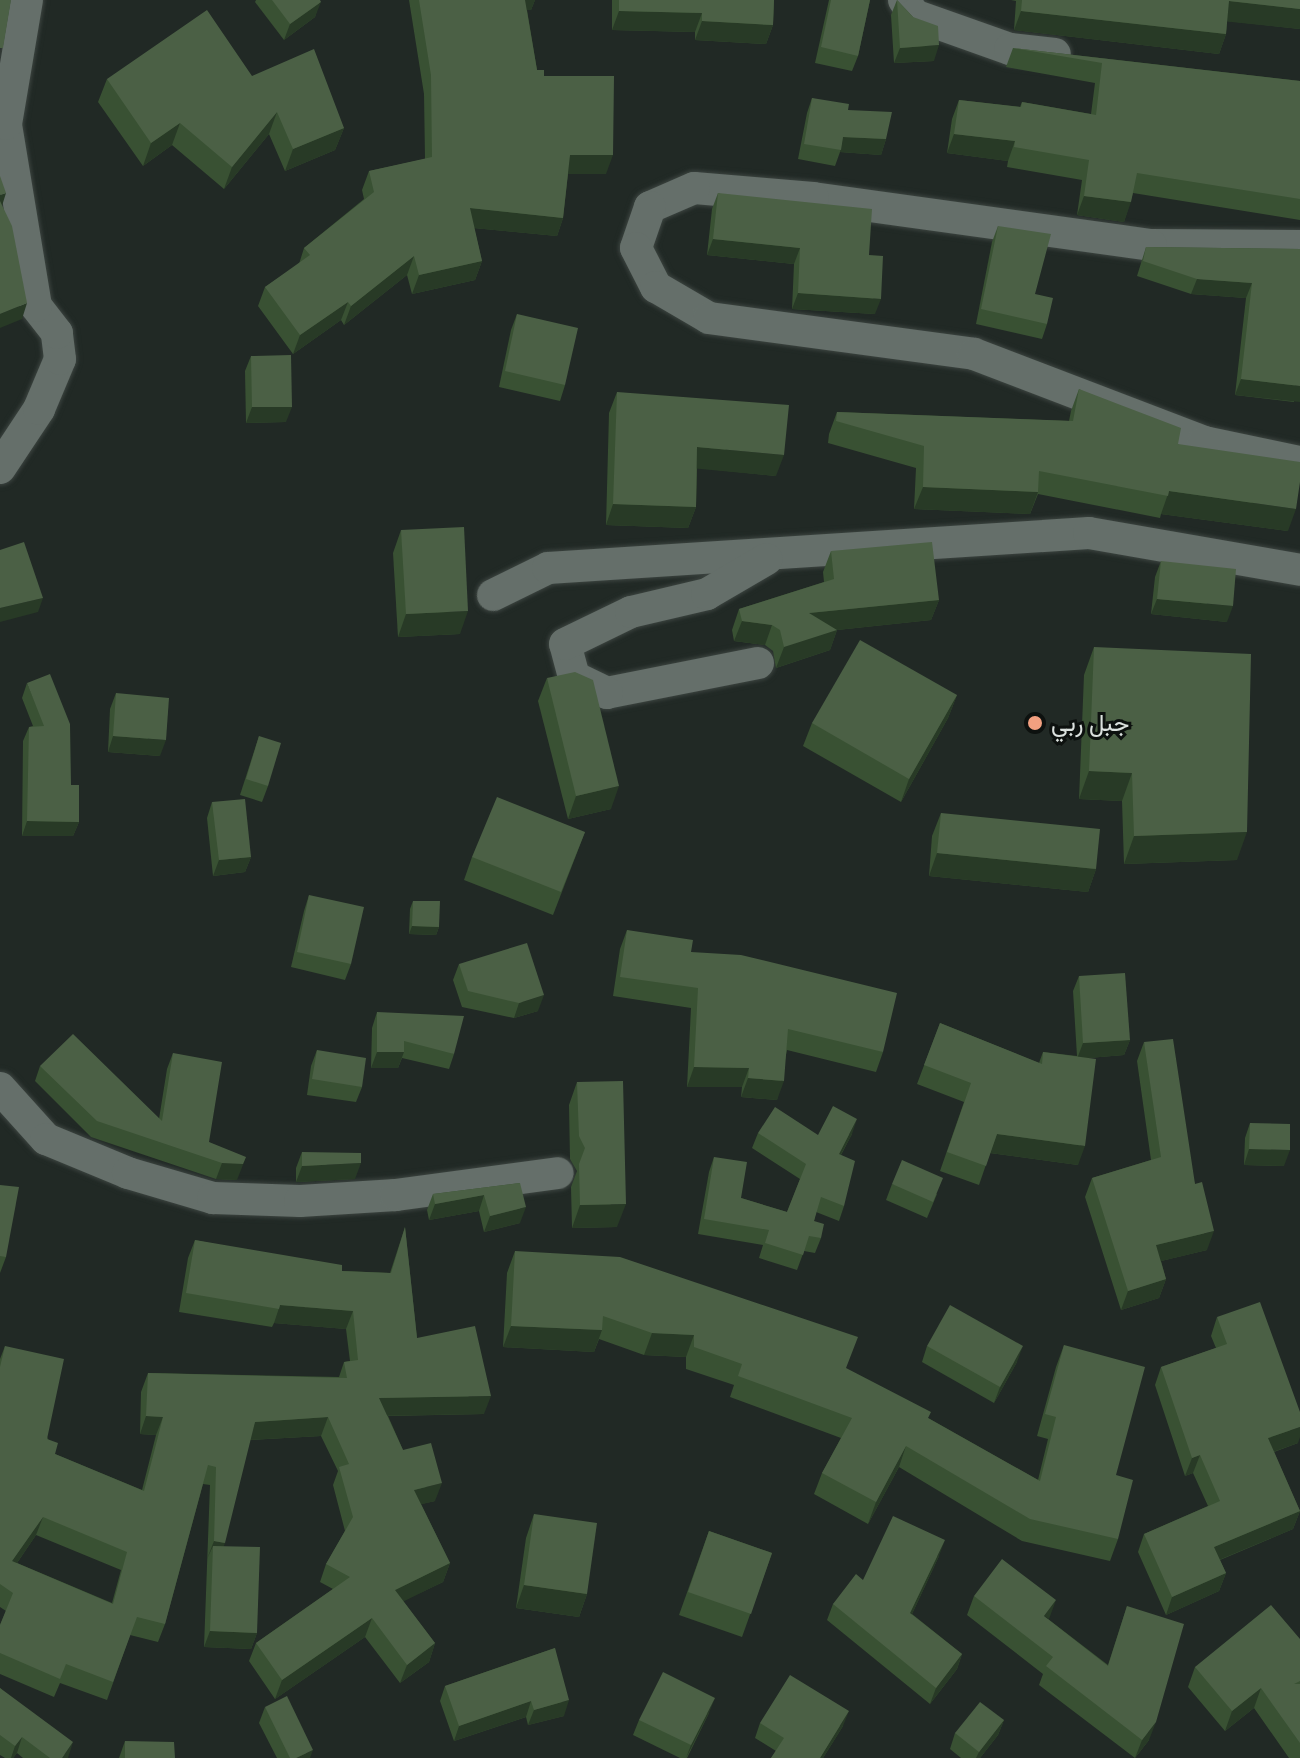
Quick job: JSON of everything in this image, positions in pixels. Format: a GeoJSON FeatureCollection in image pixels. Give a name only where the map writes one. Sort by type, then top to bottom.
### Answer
{"type":"FeatureCollection","features":[{"type":"Feature","properties":{"kind":"street"},"geometry":{"type":"LineString","coordinates":[[0,468],[39,409],[60,359],[57,333],[36,306],[6,124],[27,0]]}},
{"type":"Feature","properties":{"kind":"street"},"geometry":{"type":"LineString","coordinates":[[904,0],[914,15],[1010,49],[1087,58]]}},
{"type":"Feature","properties":{"kind":"street"},"geometry":{"type":"LineString","coordinates":[[1300,246],[1151,245],[813,198],[694,188],[650,207],[636,248],[656,287],[709,318],[974,354],[1204,442],[1300,462]]}},
{"type":"Feature","properties":{"kind":"street"},"geometry":{"type":"LineString","coordinates":[[493,595],[548,568],[1089,533],[1300,570]]}},
{"type":"Feature","properties":{"kind":"street"},"geometry":{"type":"LineString","coordinates":[[758,663],[607,693],[574,677],[565,644],[631,612],[707,594],[773,555]]}},
{"type":"Feature","properties":{"kind":"street"},"geometry":{"type":"LineString","coordinates":[[0,1088],[46,1139],[128,1173],[213,1198],[300,1201],[396,1195],[558,1173]]}},
{"type":"Feature","properties":{"kind":"building"},"geometry":{"type":"Polygon","coordinates":[[[0,0],[11,0],[3,48],[0,48],[0,0]]]}},
{"type":"Feature","properties":{"kind":"building"},"geometry":{"type":"Polygon","coordinates":[[[272,0],[320,0],[321,2],[290,24],[272,0]]]}},
{"type":"Feature","properties":{"kind":"building"},"geometry":{"type":"Polygon","coordinates":[[[419,0],[525,0],[537,70],[544,70],[544,76],[614,76],[613,155],[570,155],[563,218],[470,208],[482,261],[419,275],[414,256],[351,306],[348,302],[300,335],[265,287],[310,255],[304,248],[374,192],[369,171],[432,157],[431,75],[419,0]]]}},
{"type":"Feature","properties":{"kind":"building"},"geometry":{"type":"Polygon","coordinates":[[[619,0],[774,0],[773,25],[702,21],[702,13],[619,11],[619,0]]]}},
{"type":"Feature","properties":{"kind":"building"},"geometry":{"type":"Polygon","coordinates":[[[831,0],[870,0],[858,56],[821,47],[831,0]]]}},
{"type":"Feature","properties":{"kind":"building"},"geometry":{"type":"Polygon","coordinates":[[[897,0],[913,17],[938,26],[939,45],[900,48],[897,0]]]}},
{"type":"Feature","properties":{"kind":"building"},"geometry":{"type":"Polygon","coordinates":[[[1022,0],[1300,0],[1300,9],[1229,1],[1226,34],[1021,11],[1022,0]]]}},
{"type":"Feature","properties":{"kind":"building"},"geometry":{"type":"Polygon","coordinates":[[[207,10],[252,76],[314,49],[344,128],[293,149],[277,112],[232,167],[180,123],[151,143],[107,79],[207,10]]]}},
{"type":"Feature","properties":{"kind":"building"},"geometry":{"type":"Polygon","coordinates":[[[1013,48],[1300,81],[1300,199],[1137,173],[1131,202],[1084,196],[1089,160],[1014,147],[1015,141],[954,134],[959,100],[1021,107],[1022,102],[1096,115],[1102,63],[1013,48]]]}},
{"type":"Feature","properties":{"kind":"building"},"geometry":{"type":"Polygon","coordinates":[[[812,98],[849,104],[848,110],[892,112],[886,139],[843,137],[841,150],[804,144],[812,98]]]}},
{"type":"Feature","properties":{"kind":"building"},"geometry":{"type":"Polygon","coordinates":[[[0,176],[6,193],[0,195],[0,176]]]}},
{"type":"Feature","properties":{"kind":"building"},"geometry":{"type":"Polygon","coordinates":[[[718,193],[872,209],[869,255],[883,256],[881,299],[798,293],[800,248],[713,239],[718,193]]]}},
{"type":"Feature","properties":{"kind":"building"},"geometry":{"type":"Polygon","coordinates":[[[0,201],[12,226],[27,303],[0,314],[0,201]]]}},
{"type":"Feature","properties":{"kind":"building"},"geometry":{"type":"Polygon","coordinates":[[[998,226],[1051,234],[1035,294],[1053,298],[1047,324],[981,309],[998,226]]]}},
{"type":"Feature","properties":{"kind":"building"},"geometry":{"type":"Polygon","coordinates":[[[1146,247],[1300,249],[1300,386],[1241,379],[1252,283],[1197,279],[1143,261],[1146,247]]]}},
{"type":"Feature","properties":{"kind":"building"},"geometry":{"type":"Polygon","coordinates":[[[517,314],[578,328],[565,385],[505,371],[517,314]]]}},
{"type":"Feature","properties":{"kind":"building"},"geometry":{"type":"Polygon","coordinates":[[[291,355],[292,407],[252,407],[251,356],[291,355]]]}},
{"type":"Feature","properties":{"kind":"building"},"geometry":{"type":"Polygon","coordinates":[[[1079,389],[1181,428],[1178,444],[1300,462],[1296,509],[1169,491],[1168,496],[1039,471],[1038,492],[923,487],[924,446],[836,421],[837,412],[1073,421],[1079,389]]]}},
{"type":"Feature","properties":{"kind":"building"},"geometry":{"type":"Polygon","coordinates":[[[617,392],[789,405],[784,455],[697,447],[696,507],[613,504],[617,392]]]}},
{"type":"Feature","properties":{"kind":"building"},"geometry":{"type":"Polygon","coordinates":[[[464,527],[468,611],[406,614],[401,530],[464,527]]]}},
{"type":"Feature","properties":{"kind":"building"},"geometry":{"type":"Polygon","coordinates":[[[24,542],[43,598],[0,608],[0,550],[24,542]]]}},
{"type":"Feature","properties":{"kind":"building"},"geometry":{"type":"Polygon","coordinates":[[[932,542],[939,600],[809,613],[837,630],[784,647],[780,630],[772,625],[742,621],[739,609],[834,579],[831,551],[932,542]]]}},
{"type":"Feature","properties":{"kind":"building"},"geometry":{"type":"Polygon","coordinates":[[[1161,561],[1236,569],[1233,606],[1157,599],[1161,561]]]}},
{"type":"Feature","properties":{"kind":"building"},"geometry":{"type":"Polygon","coordinates":[[[860,640],[957,695],[909,779],[812,723],[860,640]]]}},
{"type":"Feature","properties":{"kind":"building"},"geometry":{"type":"Polygon","coordinates":[[[1094,647],[1251,654],[1247,832],[1134,836],[1132,773],[1089,771],[1094,647]]]}},
{"type":"Feature","properties":{"kind":"building"},"geometry":{"type":"Polygon","coordinates":[[[575,672],[593,680],[619,786],[576,796],[547,678],[575,672]]]}},
{"type":"Feature","properties":{"kind":"building"},"geometry":{"type":"Polygon","coordinates":[[[50,674],[70,724],[71,785],[79,785],[79,822],[27,821],[29,727],[44,726],[27,683],[50,674]]]}},
{"type":"Feature","properties":{"kind":"building"},"geometry":{"type":"Polygon","coordinates":[[[116,693],[169,698],[166,740],[113,736],[116,693]]]}},
{"type":"Feature","properties":{"kind":"building"},"geometry":{"type":"Polygon","coordinates":[[[259,736],[281,743],[268,786],[246,779],[259,736]]]}},
{"type":"Feature","properties":{"kind":"building"},"geometry":{"type":"Polygon","coordinates":[[[497,797],[585,832],[561,892],[472,857],[497,797]]]}},
{"type":"Feature","properties":{"kind":"building"},"geometry":{"type":"Polygon","coordinates":[[[245,799],[251,857],[219,860],[212,802],[245,799]]]}},
{"type":"Feature","properties":{"kind":"building"},"geometry":{"type":"Polygon","coordinates":[[[941,813],[1100,829],[1096,869],[937,853],[941,813]]]}},
{"type":"Feature","properties":{"kind":"building"},"geometry":{"type":"Polygon","coordinates":[[[309,895],[364,907],[351,964],[297,952],[309,895]]]}},
{"type":"Feature","properties":{"kind":"building"},"geometry":{"type":"Polygon","coordinates":[[[413,901],[440,901],[439,927],[412,926],[413,901]]]}},
{"type":"Feature","properties":{"kind":"building"},"geometry":{"type":"Polygon","coordinates":[[[627,930],[693,940],[691,952],[741,955],[897,993],[883,1052],[788,1029],[784,1081],[748,1078],[749,1068],[694,1067],[698,988],[620,977],[627,930]]]}},
{"type":"Feature","properties":{"kind":"building"},"geometry":{"type":"Polygon","coordinates":[[[527,943],[544,995],[519,1003],[468,991],[459,964],[527,943]]]}},
{"type":"Feature","properties":{"kind":"building"},"geometry":{"type":"Polygon","coordinates":[[[1125,973],[1130,1040],[1083,1043],[1079,976],[1125,973]]]}},
{"type":"Feature","properties":{"kind":"building"},"geometry":{"type":"Polygon","coordinates":[[[377,1012],[464,1016],[454,1054],[404,1041],[404,1052],[377,1052],[377,1012]]]}},
{"type":"Feature","properties":{"kind":"building"},"geometry":{"type":"Polygon","coordinates":[[[940,1023],[1042,1064],[1043,1052],[1096,1059],[1085,1146],[997,1134],[986,1166],[947,1152],[971,1083],[924,1065],[940,1023]]]}},
{"type":"Feature","properties":{"kind":"building"},"geometry":{"type":"Polygon","coordinates":[[[73,1034],[162,1121],[173,1053],[222,1062],[209,1142],[246,1157],[243,1164],[222,1163],[97,1121],[40,1066],[73,1034]]]}},
{"type":"Feature","properties":{"kind":"building"},"geometry":{"type":"Polygon","coordinates":[[[1173,1039],[1195,1184],[1202,1182],[1214,1231],[1156,1245],[1166,1279],[1128,1291],[1092,1178],[1161,1157],[1144,1042],[1173,1039]]]}},
{"type":"Feature","properties":{"kind":"building"},"geometry":{"type":"Polygon","coordinates":[[[317,1050],[366,1058],[362,1087],[312,1079],[317,1050]]]}},
{"type":"Feature","properties":{"kind":"building"},"geometry":{"type":"Polygon","coordinates":[[[623,1081],[626,1204],[580,1205],[579,1164],[585,1148],[579,1136],[577,1082],[623,1081]]]}},
{"type":"Feature","properties":{"kind":"building"},"geometry":{"type":"Polygon","coordinates":[[[833,1106],[857,1119],[839,1154],[855,1161],[844,1206],[821,1197],[814,1221],[824,1224],[821,1238],[809,1236],[803,1255],[765,1243],[769,1230],[704,1219],[714,1157],[747,1162],[741,1198],[787,1212],[806,1164],[758,1133],[775,1107],[818,1135],[833,1106]]]}},
{"type":"Feature","properties":{"kind":"building"},"geometry":{"type":"Polygon","coordinates":[[[1250,1123],[1290,1124],[1290,1150],[1249,1149],[1250,1123]]]}},
{"type":"Feature","properties":{"kind":"building"},"geometry":{"type":"Polygon","coordinates":[[[302,1152],[361,1153],[361,1163],[302,1166],[302,1152]]]}},
{"type":"Feature","properties":{"kind":"building"},"geometry":{"type":"Polygon","coordinates":[[[902,1160],[943,1178],[933,1202],[892,1184],[902,1160]]]}},
{"type":"Feature","properties":{"kind":"building"},"geometry":{"type":"Polygon","coordinates":[[[520,1183],[526,1207],[490,1216],[484,1195],[435,1204],[433,1194],[520,1183]]]}},
{"type":"Feature","properties":{"kind":"building"},"geometry":{"type":"Polygon","coordinates":[[[0,1185],[19,1187],[6,1257],[0,1256],[0,1185]]]}},
{"type":"Feature","properties":{"kind":"building"},"geometry":{"type":"Polygon","coordinates":[[[405,1227],[417,1338],[475,1326],[491,1396],[379,1398],[403,1450],[431,1443],[442,1483],[414,1490],[450,1563],[395,1590],[435,1643],[407,1665],[372,1618],[282,1680],[256,1643],[350,1577],[326,1564],[353,1517],[339,1467],[349,1464],[328,1417],[255,1422],[225,1543],[214,1541],[216,1467],[208,1465],[165,1624],[137,1617],[113,1682],[66,1664],[60,1679],[0,1653],[0,1625],[13,1593],[0,1584],[0,1367],[5,1346],[64,1359],[47,1439],[58,1443],[55,1454],[144,1491],[163,1417],[146,1416],[148,1373],[347,1378],[344,1362],[358,1360],[353,1311],[280,1305],[279,1309],[186,1293],[195,1240],[342,1265],[342,1271],[391,1273],[405,1227]],[[43,1517],[12,1561],[113,1604],[127,1552],[43,1517]]]}},
{"type":"Feature","properties":{"kind":"building"},"geometry":{"type":"Polygon","coordinates":[[[515,1251],[620,1257],[858,1337],[846,1368],[931,1412],[928,1418],[1040,1481],[1056,1417],[1045,1414],[1064,1345],[1145,1367],[1116,1475],[1133,1480],[1118,1539],[1030,1519],[906,1446],[876,1502],[822,1473],[852,1418],[738,1376],[742,1364],[694,1347],[694,1335],[652,1333],[603,1316],[602,1330],[511,1326],[515,1251]]]}},
{"type":"Feature","properties":{"kind":"building"},"geometry":{"type":"Polygon","coordinates":[[[1260,1302],[1300,1412],[1300,1427],[1268,1438],[1300,1511],[1214,1547],[1226,1573],[1172,1597],[1144,1534],[1220,1501],[1200,1455],[1192,1458],[1161,1367],[1227,1344],[1217,1317],[1260,1302]]]}},
{"type":"Feature","properties":{"kind":"building"},"geometry":{"type":"Polygon","coordinates":[[[950,1305],[1023,1346],[1000,1387],[927,1346],[950,1305]]]}},
{"type":"Feature","properties":{"kind":"building"},"geometry":{"type":"Polygon","coordinates":[[[534,1514],[597,1523],[587,1594],[524,1585],[534,1514]]]}},
{"type":"Feature","properties":{"kind":"building"},"geometry":{"type":"Polygon","coordinates":[[[893,1516],[945,1540],[910,1613],[962,1654],[936,1688],[833,1604],[856,1574],[863,1580],[893,1516]]]}},
{"type":"Feature","properties":{"kind":"building"},"geometry":{"type":"Polygon","coordinates":[[[709,1531],[772,1553],[751,1614],[688,1592],[709,1531]]]}},
{"type":"Feature","properties":{"kind":"building"},"geometry":{"type":"Polygon","coordinates":[[[213,1546],[260,1547],[257,1633],[210,1631],[213,1546]]]}},
{"type":"Feature","properties":{"kind":"building"},"geometry":{"type":"Polygon","coordinates":[[[1002,1559],[1056,1600],[1044,1616],[1108,1666],[1127,1606],[1184,1624],[1156,1722],[1142,1740],[1046,1666],[1053,1657],[974,1596],[1002,1559]]]}},
{"type":"Feature","properties":{"kind":"building"},"geometry":{"type":"Polygon","coordinates":[[[1271,1605],[1300,1639],[1300,1681],[1294,1684],[1300,1684],[1300,1743],[1261,1688],[1232,1711],[1195,1667],[1271,1605]]]}},
{"type":"Feature","properties":{"kind":"building"},"geometry":{"type":"Polygon","coordinates":[[[555,1648],[569,1700],[534,1710],[531,1701],[459,1726],[445,1686],[555,1648]]]}},
{"type":"Feature","properties":{"kind":"building"},"geometry":{"type":"Polygon","coordinates":[[[663,1672],[715,1698],[691,1745],[639,1720],[663,1672]]]}},
{"type":"Feature","properties":{"kind":"building"},"geometry":{"type":"Polygon","coordinates":[[[790,1675],[849,1711],[820,1758],[771,1758],[784,1738],[760,1723],[790,1675]]]}},
{"type":"Feature","properties":{"kind":"building"},"geometry":{"type":"Polygon","coordinates":[[[0,1688],[73,1742],[62,1758],[50,1758],[22,1737],[15,1746],[0,1735],[0,1688]]]}},
{"type":"Feature","properties":{"kind":"building"},"geometry":{"type":"Polygon","coordinates":[[[287,1696],[313,1750],[296,1758],[290,1758],[265,1707],[287,1696]]]}},
{"type":"Feature","properties":{"kind":"building"},"geometry":{"type":"Polygon","coordinates":[[[980,1702],[1004,1720],[979,1752],[955,1733],[980,1702]]]}},
{"type":"Feature","properties":{"kind":"building"},"geometry":{"type":"Polygon","coordinates":[[[125,1741],[174,1742],[175,1758],[125,1758],[125,1741]]]}},
{"type":"Feature","properties":{"kind":"place","name":"جبل ربي"},"geometry":{"type":"Point","coordinates":[1035,723]}}]}
